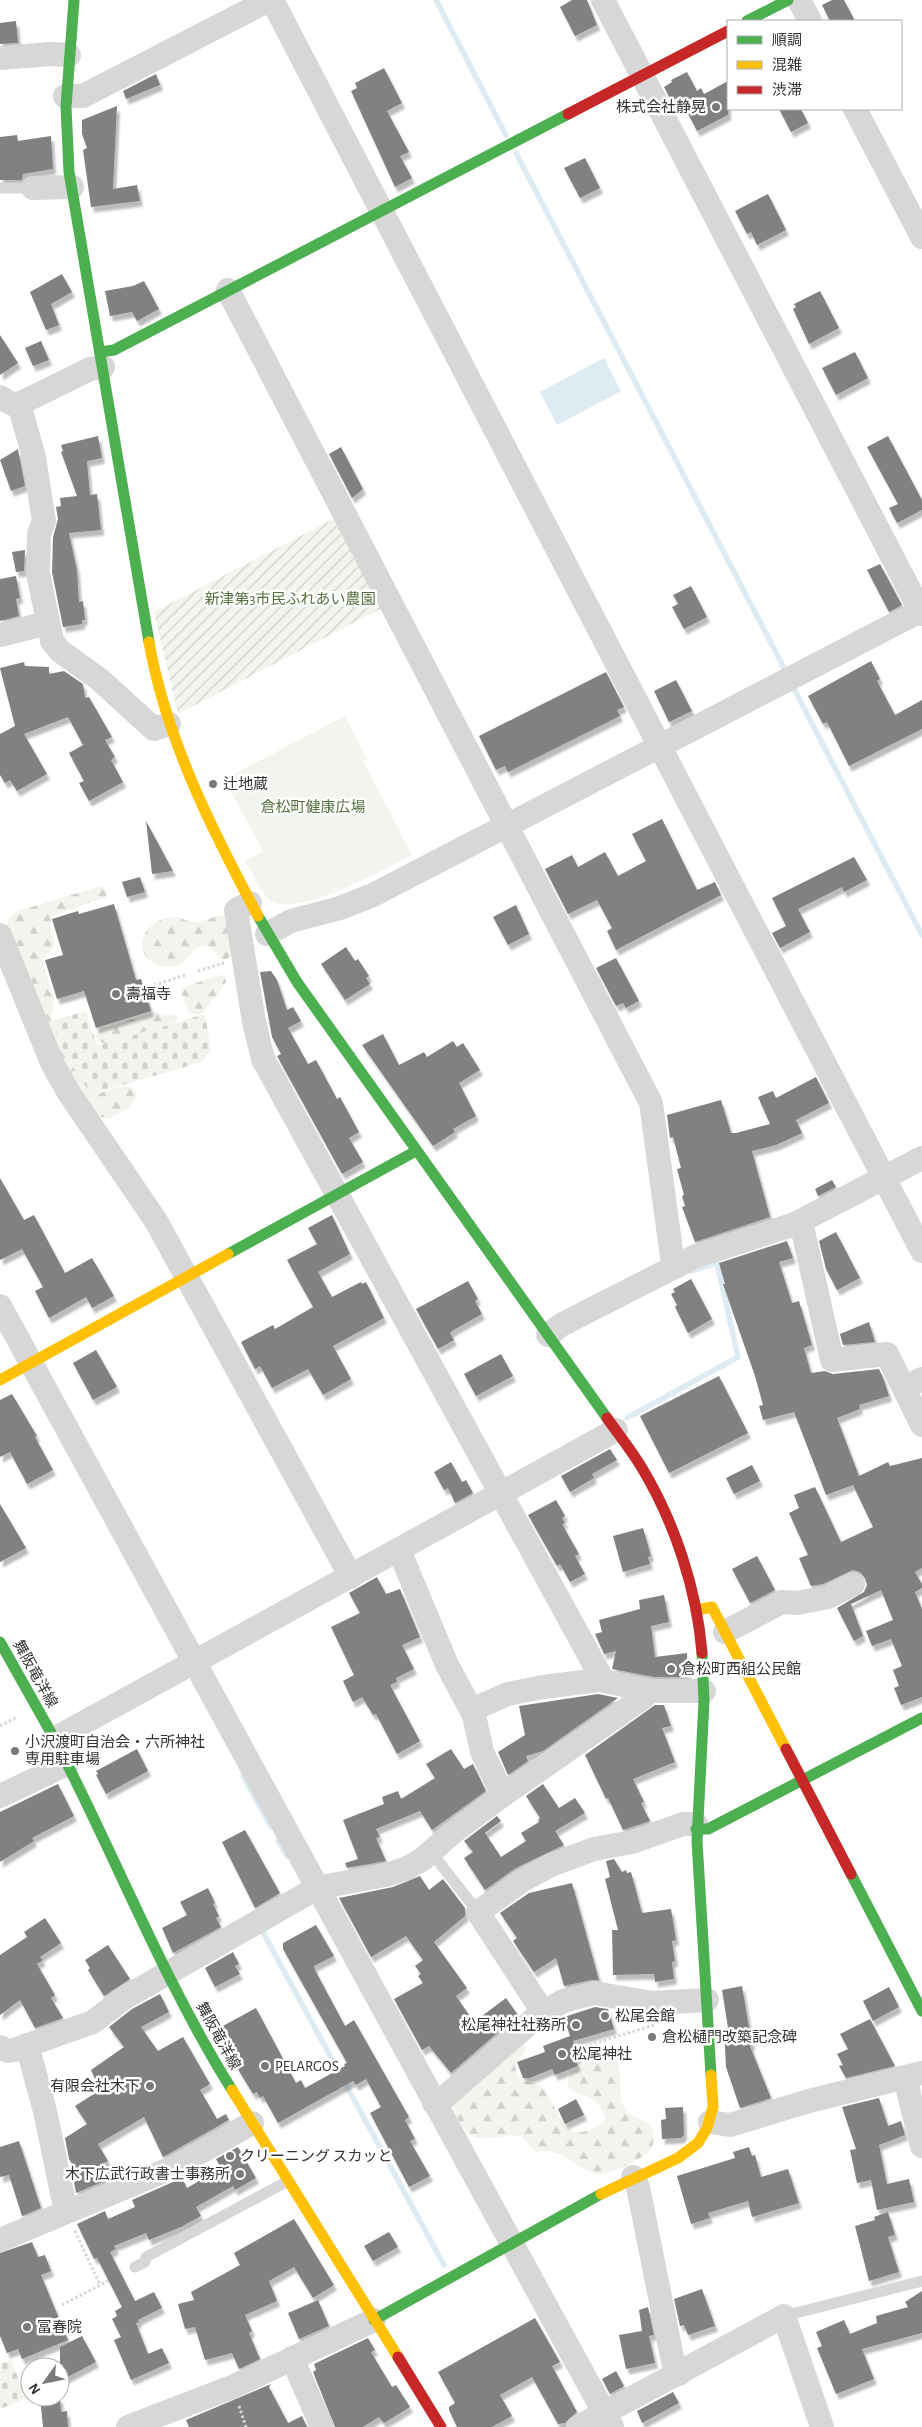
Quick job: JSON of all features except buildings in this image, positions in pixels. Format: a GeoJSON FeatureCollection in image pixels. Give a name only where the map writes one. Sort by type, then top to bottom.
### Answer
{"type":"FeatureCollection","features":[{"type":"Feature","properties":{"kind":"street"},"geometry":{"type":"LineString","coordinates":[[74,0],[65,96],[66,147],[154,669],[169,724],[190,776],[250,903],[267,934],[322,1020],[642,1468],[670,1523],[685,1566],[701,1640],[704,1691],[696,1826],[713,2107],[710,2122],[704,2136],[694,2148],[681,2156],[633,2177],[354,2331],[232,2387],[128,2427]]}},
{"type":"Feature","properties":{"kind":"street"},"geometry":{"type":"LineString","coordinates":[[65,96],[83,96],[270,0],[922,1251]]}},
{"type":"Feature","properties":{"kind":"street"},"geometry":{"type":"LineString","coordinates":[[267,934],[291,921],[340,908],[373,895],[921,612],[603,0]]}},
{"type":"Feature","properties":{"kind":"street"},"geometry":{"type":"LineString","coordinates":[[749,20],[788,0]]}},
{"type":"Feature","properties":{"kind":"street"},"geometry":{"type":"LineString","coordinates":[[799,0],[809,20]]}},
{"type":"Feature","properties":{"kind":"street"},"geometry":{"type":"LineString","coordinates":[[169,724],[154,729],[99,679],[60,652],[52,641],[38,573],[39,534],[44,521],[34,457],[23,412],[10,401],[90,369],[114,350],[727,32]]}},
{"type":"Feature","properties":{"kind":"street"},"geometry":{"type":"LineString","coordinates":[[0,58],[51,54],[69,55]]}},
{"type":"Feature","properties":{"kind":"street"},"geometry":{"type":"LineString","coordinates":[[856,110],[922,237]]}},
{"type":"Feature","properties":{"kind":"street"},"geometry":{"type":"LineString","coordinates":[[33,188],[72,187]]}},
{"type":"Feature","properties":{"kind":"street"},"geometry":{"type":"LineString","coordinates":[[228,290],[651,1103],[672,1257],[677,1266]]}},
{"type":"Feature","properties":{"kind":"street"},"geometry":{"type":"LineString","coordinates":[[0,635],[47,624]]}},
{"type":"Feature","properties":{"kind":"street"},"geometry":{"type":"LineString","coordinates":[[250,903],[236,910],[257,1040],[272,1076],[598,1673],[599,1680]]}},
{"type":"Feature","properties":{"kind":"street"},"geometry":{"type":"LineString","coordinates":[[0,935],[53,1066],[69,1093],[156,1222],[351,1577]]}},
{"type":"Feature","properties":{"kind":"street"},"geometry":{"type":"LineString","coordinates":[[0,1380],[416,1151]]}},
{"type":"Feature","properties":{"kind":"street"},"geometry":{"type":"LineString","coordinates":[[548,1335],[696,1256],[798,1222],[922,1158]]}},
{"type":"Feature","properties":{"kind":"street"},"geometry":{"type":"LineString","coordinates":[[798,1222],[803,1231],[832,1360],[887,1354],[913,1383],[922,1425]]}},
{"type":"Feature","properties":{"kind":"street"},"geometry":{"type":"LineString","coordinates":[[0,1306],[608,2420]]}},
{"type":"Feature","properties":{"kind":"street"},"geometry":{"type":"LineString","coordinates":[[54,1739],[501,1495],[616,1430]]}},
{"type":"Feature","properties":{"kind":"street"},"geometry":{"type":"LineString","coordinates":[[399,1550],[447,1665],[471,1710],[484,1758],[503,1796]]}},
{"type":"Feature","properties":{"kind":"street"},"geometry":{"type":"LineString","coordinates":[[725,1632],[782,1602],[796,1603],[828,1597],[853,1584]]}},
{"type":"Feature","properties":{"kind":"street"},"geometry":{"type":"LineString","coordinates":[[696,1610],[712,1607],[922,2011]]}},
{"type":"Feature","properties":{"kind":"street","name":"舞阪竜洋線"},"geometry":{"type":"LineString","coordinates":[[0,1642],[67,1764],[167,1973],[209,2053],[441,2427]]}},
{"type":"Feature","properties":{"kind":"street"},"geometry":{"type":"LineString","coordinates":[[471,1710],[517,1692],[599,1680],[646,1690],[704,1691]]}},
{"type":"Feature","properties":{"kind":"street"},"geometry":{"type":"LineString","coordinates":[[0,2047],[8,2051],[92,2022],[124,1998],[317,1888],[390,1874],[407,1868],[431,1852],[452,1833],[503,1796],[644,1697],[646,1690]]}},
{"type":"Feature","properties":{"kind":"street"},"geometry":{"type":"LineString","coordinates":[[543,2012],[478,1912],[523,1880],[551,1865],[594,1849],[632,1842],[683,1824],[708,1829],[922,1718]]}},
{"type":"Feature","properties":{"kind":"street"},"geometry":{"type":"LineString","coordinates":[[0,1796],[67,1764]]}},
{"type":"Feature","properties":{"kind":"street"},"geometry":{"type":"LineString","coordinates":[[434,2103],[444,2097],[543,2012],[563,2001],[594,1993],[652,2003],[706,2000]]}},
{"type":"Feature","properties":{"kind":"street"},"geometry":{"type":"LineString","coordinates":[[27,2045],[45,2111],[66,2212]]}},
{"type":"Feature","properties":{"kind":"street"},"geometry":{"type":"LineString","coordinates":[[710,2122],[730,2125],[809,2101],[914,2076],[922,2146]]}},
{"type":"Feature","properties":{"kind":"street"},"geometry":{"type":"LineString","coordinates":[[0,2240],[174,2167],[252,2123]]}},
{"type":"Feature","properties":{"kind":"street"},"geometry":{"type":"LineString","coordinates":[[633,2177],[638,2187],[672,2362],[679,2374]]}},
{"type":"Feature","properties":{"kind":"street"},"geometry":{"type":"LineString","coordinates":[[578,2427],[608,2420],[679,2374],[784,2316],[822,2427]]}},
{"type":"Feature","properties":{"kind":"street"},"geometry":{"type":"LineString","coordinates":[[292,2358],[322,2427]]}},
{"type":"Feature","properties":{"kind":"lane"},"geometry":{"type":"LineString","coordinates":[[0,188],[33,188]]}},
{"type":"Feature","properties":{"kind":"lane"},"geometry":{"type":"LineString","coordinates":[[431,1852],[478,1912]]}},
{"type":"Feature","properties":{"kind":"lane"},"geometry":{"type":"LineString","coordinates":[[135,2267],[145,2262],[146,2257],[288,2181]]}},
{"type":"Feature","properties":{"kind":"lane"},"geometry":{"type":"LineString","coordinates":[[784,2316],[922,2281]]}},
{"type":"Feature","properties":{"kind":"path"},"geometry":{"type":"LineString","coordinates":[[154,985],[186,975]]}},
{"type":"Feature","properties":{"kind":"path"},"geometry":{"type":"LineString","coordinates":[[580,2048],[656,2025]]}},
{"type":"Feature","properties":{"kind":"path"},"geometry":{"type":"LineString","coordinates":[[66,2212],[100,2285]]}},
{"type":"Feature","properties":{"kind":"path"},"geometry":{"type":"LineString","coordinates":[[62,2305],[108,2281]]}},
{"type":"Feature","properties":{"kind":"green space","name":"新津第3市民ふれあい農園"},"geometry":{"type":"Polygon","coordinates":[[[339,516],[386,606],[178,714],[154,612],[339,516]]]}},
{"type":"Feature","properties":{"kind":"green space","name":"倉松町健康広場"},"geometry":{"type":"Polygon","coordinates":[[[345,716],[367,759],[363,761],[412,855],[341,890],[319,898],[299,903],[282,904],[270,900],[260,888],[245,861],[263,851],[224,779],[345,716]]]}},
{"type":"Feature","properties":{"kind":"green space"},"geometry":{"type":"Polygon","coordinates":[[[103,887],[107,892],[106,897],[52,916],[50,924],[55,945],[43,959],[43,965],[54,998],[51,1021],[91,1094],[124,1086],[135,1090],[137,1097],[130,1107],[110,1118],[97,1117],[75,1089],[7,932],[9,919],[18,911],[103,887]]]}},
{"type":"Feature","properties":{"kind":"green space"},"geometry":{"type":"Polygon","coordinates":[[[217,916],[224,916],[228,920],[233,954],[228,958],[224,960],[210,948],[202,946],[178,965],[162,966],[144,954],[142,940],[149,928],[157,922],[175,917],[198,922],[217,916]]]}},
{"type":"Feature","properties":{"kind":"green space"},"geometry":{"type":"Polygon","coordinates":[[[220,975],[225,976],[226,982],[203,1013],[198,1015],[189,1013],[182,994],[184,987],[220,975]]]}},
{"type":"Feature","properties":{"kind":"green space"},"geometry":{"type":"Polygon","coordinates":[[[86,1011],[97,1046],[205,1014],[211,1050],[202,1062],[91,1094],[67,1058],[51,1021],[86,1011]]]}},
{"type":"Feature","properties":{"kind":"green space"},"geometry":{"type":"Polygon","coordinates":[[[155,1012],[164,1016],[175,1014],[178,1018],[175,1022],[105,1044],[97,1040],[96,1035],[100,1029],[155,1012]]]}},
{"type":"Feature","properties":{"kind":"green space"},"geometry":{"type":"Polygon","coordinates":[[[519,2041],[524,2044],[526,2050],[515,2065],[519,2078],[544,2089],[562,2120],[573,2131],[581,2132],[591,2129],[602,2124],[606,2118],[601,2108],[593,2099],[570,2088],[568,2080],[570,2076],[585,2061],[599,2055],[611,2054],[615,2057],[618,2061],[621,2099],[624,2107],[632,2115],[651,2127],[653,2146],[649,2152],[628,2165],[611,2172],[599,2174],[587,2170],[555,2152],[536,2152],[521,2136],[479,2138],[465,2130],[455,2113],[455,2098],[519,2041]]]}},
{"type":"Feature","properties":{"kind":"green space"},"geometry":{"type":"Polygon","coordinates":[[[11,2360],[20,2383],[20,2401],[0,2409],[0,2364],[11,2360]]]}},
{"type":"Feature","properties":{"kind":"shaded area"},"geometry":{"type":"Polygon","coordinates":[[[604,358],[621,391],[557,425],[540,392],[604,358]]]}},
{"type":"Feature","properties":{"kind":"waterway"},"geometry":{"type":"LineString","coordinates":[[436,0],[506,135]]}},
{"type":"Feature","properties":{"kind":"waterway"},"geometry":{"type":"LineString","coordinates":[[516,153],[784,668]]}},
{"type":"Feature","properties":{"kind":"waterway"},"geometry":{"type":"LineString","coordinates":[[794,689],[922,935]]}},
{"type":"Feature","properties":{"kind":"waterway"},"geometry":{"type":"LineString","coordinates":[[627,1418],[738,1357],[717,1263],[691,1271]]}},
{"type":"Feature","properties":{"kind":"waterway"},"geometry":{"type":"LineString","coordinates":[[243,1776],[271,1827]]}},
{"type":"Feature","properties":{"kind":"waterway"},"geometry":{"type":"LineString","coordinates":[[278,1841],[287,1856]]}},
{"type":"Feature","properties":{"kind":"waterway"},"geometry":{"type":"LineString","coordinates":[[260,1927],[444,2265]]}},
{"type":"Feature","properties":{"kind":"traffic: fast"},"geometry":{"type":"LineString","coordinates":[[74,0],[66,107],[69,172],[149,642]]}},
{"type":"Feature","properties":{"kind":"traffic: fast"},"geometry":{"type":"LineString","coordinates":[[749,20],[788,0]]}},
{"type":"Feature","properties":{"kind":"traffic: fast"},"geometry":{"type":"LineString","coordinates":[[100,352],[114,350],[568,114]]}},
{"type":"Feature","properties":{"kind":"traffic: fast"},"geometry":{"type":"LineString","coordinates":[[258,916],[297,982],[607,1418]]}},
{"type":"Feature","properties":{"kind":"traffic: fast"},"geometry":{"type":"LineString","coordinates":[[228,1254],[416,1151]]}},
{"type":"Feature","properties":{"kind":"traffic: fast"},"geometry":{"type":"LineString","coordinates":[[0,1642],[54,1738],[183,2004],[232,2090]]}},
{"type":"Feature","properties":{"kind":"traffic: fast"},"geometry":{"type":"LineString","coordinates":[[702,1653],[704,1701],[697,1841],[711,2075]]}},
{"type":"Feature","properties":{"kind":"traffic: fast"},"geometry":{"type":"LineString","coordinates":[[696,1829],[708,1829],[922,1718]]}},
{"type":"Feature","properties":{"kind":"traffic: fast"},"geometry":{"type":"LineString","coordinates":[[851,1874],[922,2011]]}},
{"type":"Feature","properties":{"kind":"traffic: fast"},"geometry":{"type":"LineString","coordinates":[[374,2320],[601,2194]]}},
{"type":"Feature","properties":{"kind":"traffic: slow"},"geometry":{"type":"LineString","coordinates":[[149,642],[167,714],[179,749],[224,851],[258,916]]}},
{"type":"Feature","properties":{"kind":"traffic: slow"},"geometry":{"type":"LineString","coordinates":[[0,1380],[228,1254]]}},
{"type":"Feature","properties":{"kind":"traffic: slow"},"geometry":{"type":"LineString","coordinates":[[696,1610],[712,1607],[786,1749]]}},
{"type":"Feature","properties":{"kind":"traffic: slow"},"geometry":{"type":"LineString","coordinates":[[601,2194],[678,2158],[698,2143],[707,2128],[713,2107],[711,2075]]}},
{"type":"Feature","properties":{"kind":"traffic: slow"},"geometry":{"type":"LineString","coordinates":[[232,2090],[398,2357]]}},
{"type":"Feature","properties":{"kind":"traffic: jam"},"geometry":{"type":"LineString","coordinates":[[568,114],[727,32]]}},
{"type":"Feature","properties":{"kind":"traffic: jam"},"geometry":{"type":"LineString","coordinates":[[607,1418],[642,1468],[665,1511],[690,1581],[702,1653]]}},
{"type":"Feature","properties":{"kind":"traffic: jam"},"geometry":{"type":"LineString","coordinates":[[786,1749],[851,1874]]}},
{"type":"Feature","properties":{"kind":"traffic: jam"},"geometry":{"type":"LineString","coordinates":[[398,2357],[441,2427]]}},
{"type":"Feature","properties":{"kind":"place","name":"株式会社静晃"},"geometry":{"type":"Point","coordinates":[716,107]}},
{"type":"Feature","properties":{"kind":"place","name":"辻地蔵"},"geometry":{"type":"Point","coordinates":[213,784]}},
{"type":"Feature","properties":{"kind":"place","name":"壽福寺"},"geometry":{"type":"Point","coordinates":[116,994]}},
{"type":"Feature","properties":{"kind":"place","name":"倉松町西組公民館"},"geometry":{"type":"Point","coordinates":[671,1669]}},
{"type":"Feature","properties":{"kind":"place","name":"小沢渡町自治会・六所神社 専用駐車場"},"geometry":{"type":"Point","coordinates":[15,1751]}},
{"type":"Feature","properties":{"kind":"place","name":"松尾会館"},"geometry":{"type":"Point","coordinates":[605,2016]}},
{"type":"Feature","properties":{"kind":"place","name":"松尾神社社務所"},"geometry":{"type":"Point","coordinates":[576,2025]}},
{"type":"Feature","properties":{"kind":"place","name":"倉松樋門改築記念碑"},"geometry":{"type":"Point","coordinates":[652,2037]}},
{"type":"Feature","properties":{"kind":"place","name":"松尾神社"},"geometry":{"type":"Point","coordinates":[562,2054]}},
{"type":"Feature","properties":{"kind":"place","name":"PELARGOS"},"geometry":{"type":"Point","coordinates":[265,2066]}},
{"type":"Feature","properties":{"kind":"place","name":"有限会社木下"},"geometry":{"type":"Point","coordinates":[150,2086]}},
{"type":"Feature","properties":{"kind":"place","name":"クリーニング スカッと"},"geometry":{"type":"Point","coordinates":[230,2156]}},
{"type":"Feature","properties":{"kind":"place","name":"木下広武行政書士事務所"},"geometry":{"type":"Point","coordinates":[240,2174]}},
{"type":"Feature","properties":{"kind":"place","name":"冨春院"},"geometry":{"type":"Point","coordinates":[27,2327]}}]}
